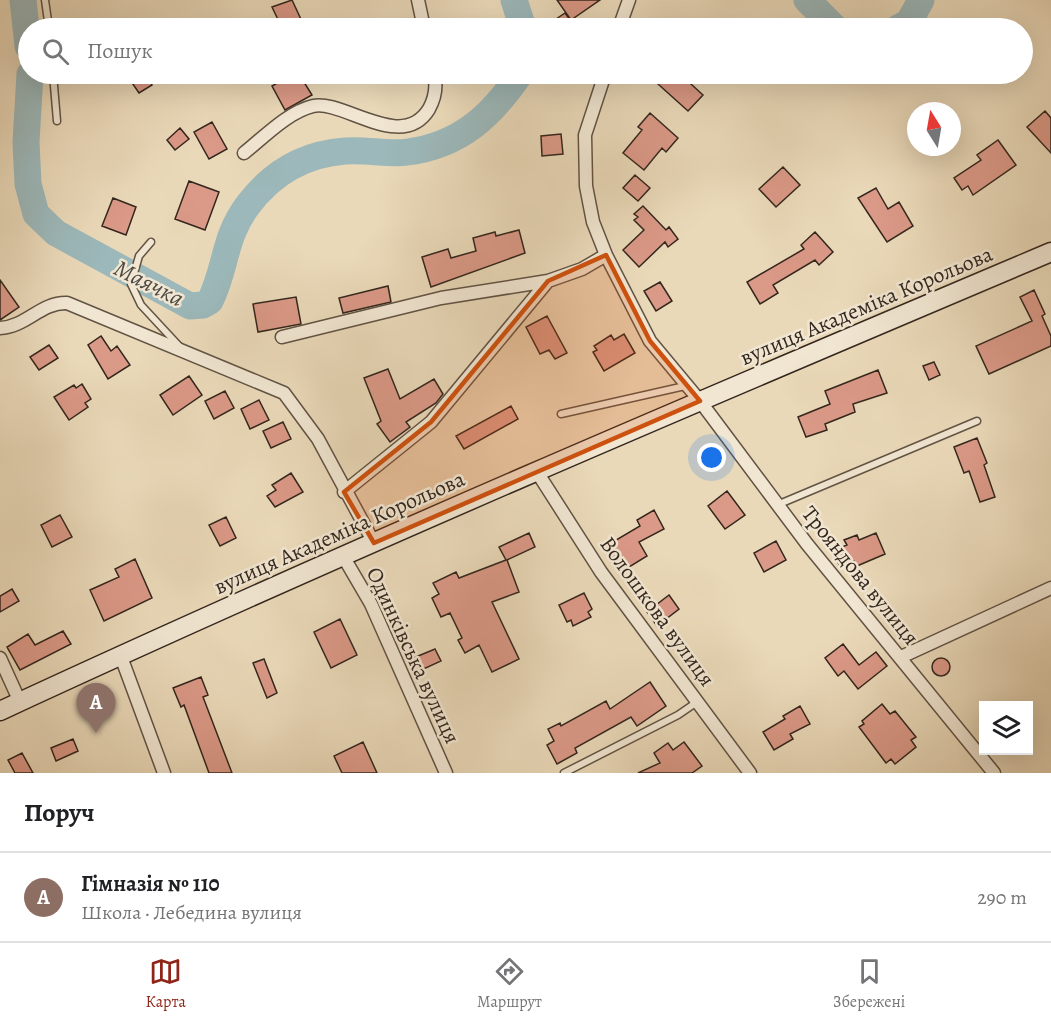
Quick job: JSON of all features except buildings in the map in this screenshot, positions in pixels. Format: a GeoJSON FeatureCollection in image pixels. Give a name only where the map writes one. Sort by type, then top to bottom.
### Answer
{"type":"FeatureCollection","features":[{"type":"Feature","properties":{"kind":"main road","name":"вулиця Академіка Корольова"},"geometry":{"type":"LineString","coordinates":[[0,711],[120,654],[537,471],[1051,252]]}},
{"type":"Feature","properties":{"kind":"street"},"geometry":{"type":"LineString","coordinates":[[418,0],[422,18]]}},
{"type":"Feature","properties":{"kind":"street"},"geometry":{"type":"LineString","coordinates":[[623,18],[629,0]]}},
{"type":"Feature","properties":{"kind":"street"},"geometry":{"type":"LineString","coordinates":[[244,153],[284,122],[311,107],[325,105],[365,121],[400,126],[426,114],[435,99],[434,84]]}},
{"type":"Feature","properties":{"kind":"street"},"geometry":{"type":"LineString","coordinates":[[602,84],[585,135],[586,186],[593,222],[606,255],[650,341],[685,386],[700,401]]}},
{"type":"Feature","properties":{"kind":"street"},"geometry":{"type":"LineString","coordinates":[[282,337],[441,298],[548,281],[582,269],[606,255]]}},
{"type":"Feature","properties":{"kind":"street"},"geometry":{"type":"LineString","coordinates":[[344,492],[431,422],[548,281]]}},
{"type":"Feature","properties":{"kind":"street"},"geometry":{"type":"LineString","coordinates":[[0,328],[12,327],[58,303],[67,303],[284,393],[318,439],[344,492],[374,543]]}},
{"type":"Feature","properties":{"kind":"street","name":"Трояндова вулиця"},"geometry":{"type":"LineString","coordinates":[[700,401],[776,505],[994,773]]}},
{"type":"Feature","properties":{"kind":"street","name":"Волошкова вулиця"},"geometry":{"type":"LineString","coordinates":[[537,471],[601,572],[750,773]]}},
{"type":"Feature","properties":{"kind":"street","name":"Одинківська вулиця"},"geometry":{"type":"LineString","coordinates":[[343,556],[370,603],[446,773]]}},
{"type":"Feature","properties":{"kind":"street"},"geometry":{"type":"LineString","coordinates":[[901,657],[1051,588]]}},
{"type":"Feature","properties":{"kind":"street"},"geometry":{"type":"LineString","coordinates":[[120,654],[164,773]]}},
{"type":"Feature","properties":{"kind":"street"},"geometry":{"type":"LineString","coordinates":[[0,658],[20,702]]}},
{"type":"Feature","properties":{"kind":"lane"},"geometry":{"type":"LineString","coordinates":[[45,0],[48,18]]}},
{"type":"Feature","properties":{"kind":"lane"},"geometry":{"type":"LineString","coordinates":[[54,84],[57,122]]}},
{"type":"Feature","properties":{"kind":"lane"},"geometry":{"type":"LineString","coordinates":[[151,243],[139,256],[131,284],[141,305],[184,352]]}},
{"type":"Feature","properties":{"kind":"lane"},"geometry":{"type":"LineString","coordinates":[[561,414],[685,386]]}},
{"type":"Feature","properties":{"kind":"lane"},"geometry":{"type":"LineString","coordinates":[[776,505],[977,421]]}},
{"type":"Feature","properties":{"kind":"lane"},"geometry":{"type":"LineString","coordinates":[[564,773],[678,715],[698,702]]}},
{"type":"Feature","properties":{"kind":"highlighted area"},"geometry":{"type":"Polygon","coordinates":[[[606,255],[650,341],[700,401],[374,543],[344,492],[431,422],[548,281],[606,255]]]}},
{"type":"Feature","properties":{"kind":"waterway","name":"Маячка"},"geometry":{"type":"LineString","coordinates":[[23,0],[25,18]]}},
{"type":"Feature","properties":{"kind":"waterway","name":"Маячка"},"geometry":{"type":"LineString","coordinates":[[514,0],[520,18]]}},
{"type":"Feature","properties":{"kind":"waterway","name":"Маячка"},"geometry":{"type":"LineString","coordinates":[[807,0],[825,18]]}},
{"type":"Feature","properties":{"kind":"waterway","name":"Маячка"},"geometry":{"type":"LineString","coordinates":[[911,18],[921,0]]}},
{"type":"Feature","properties":{"kind":"waterway","name":"Маячка"},"geometry":{"type":"LineString","coordinates":[[29,84],[26,142],[28,184],[36,214],[56,233],[190,306],[203,305],[210,301],[220,276],[229,241],[240,217],[257,194],[290,167],[330,153],[353,151],[400,153],[444,143],[473,126],[486,115],[513,84]]}},
{"type":"Feature","properties":{"kind":"place","name":"Гімназія № 110"},"geometry":{"type":"Point","coordinates":[96,733]}}]}
